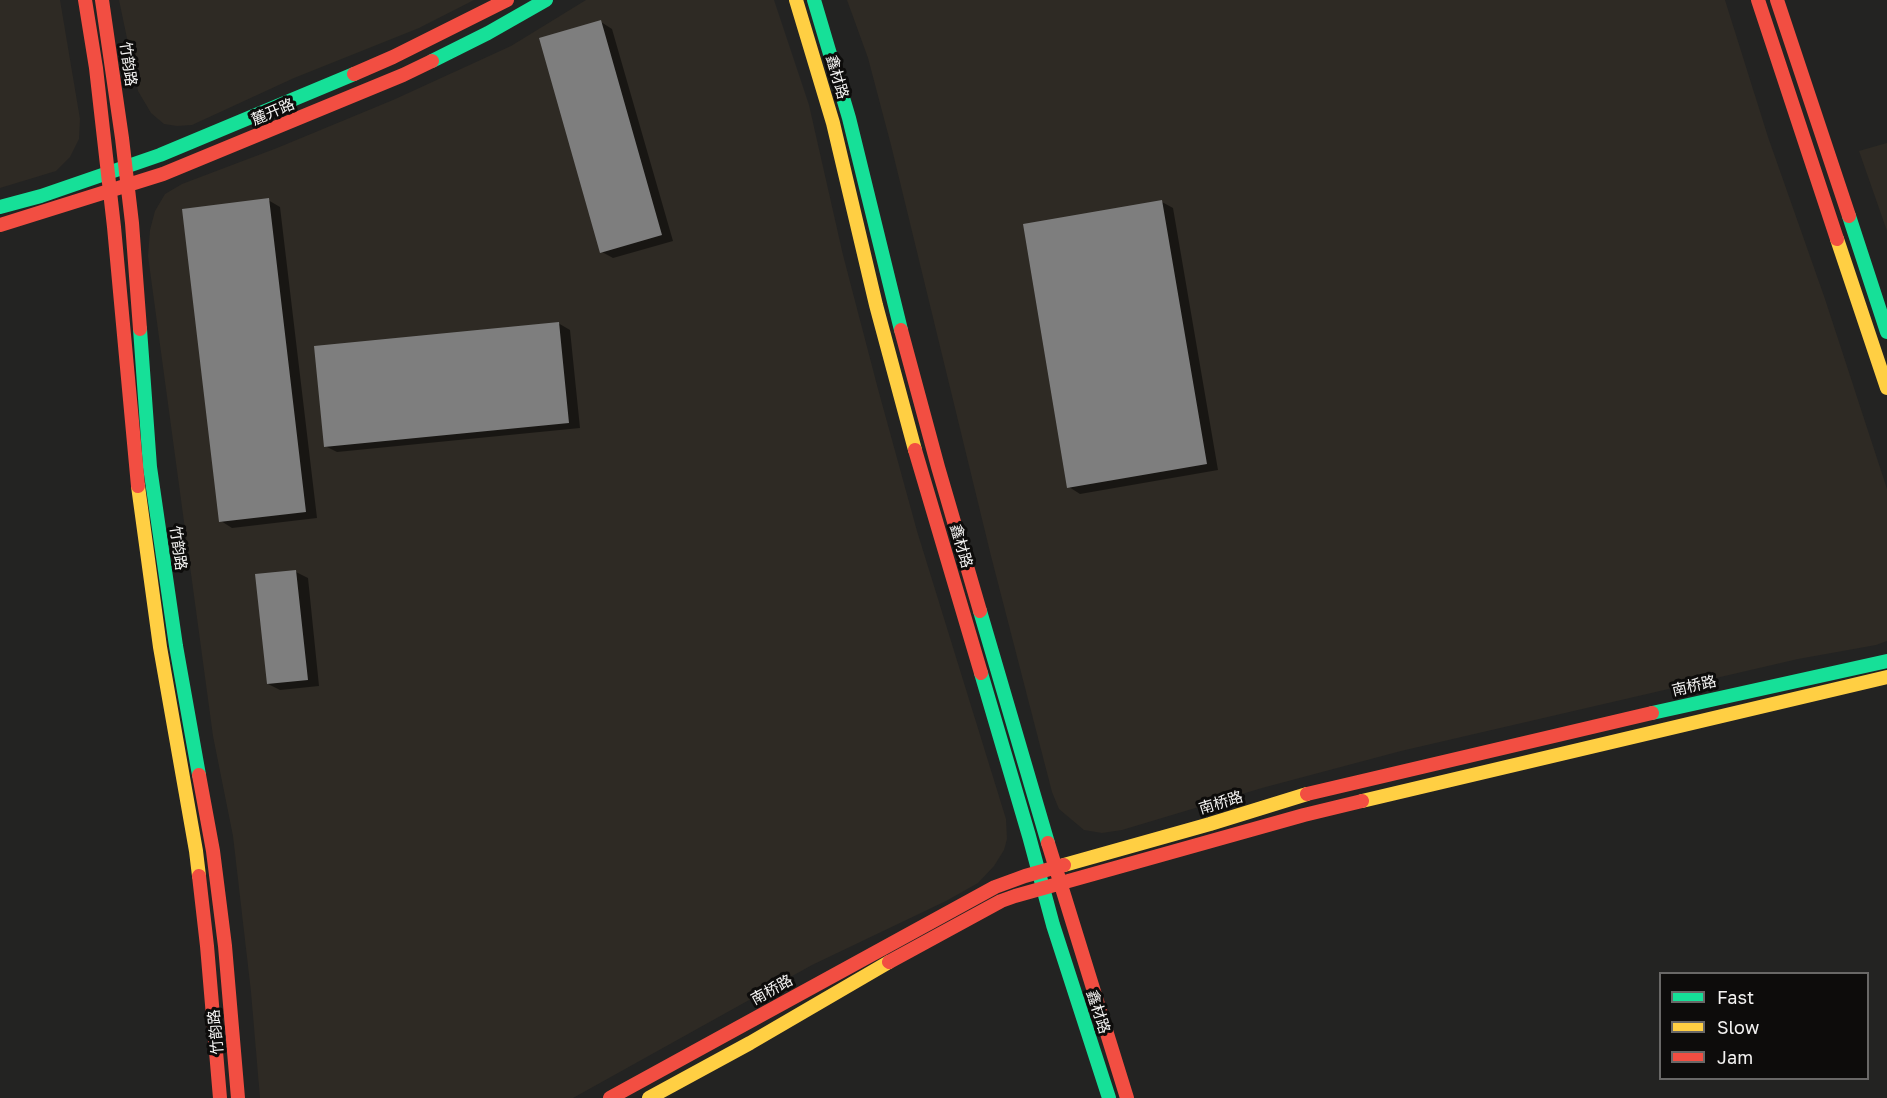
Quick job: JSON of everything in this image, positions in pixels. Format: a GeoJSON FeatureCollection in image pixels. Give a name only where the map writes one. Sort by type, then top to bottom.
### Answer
{"type":"FeatureCollection","features":[{"type":"Feature","properties":{"kind":"main road","name":"竹韵路"},"geometry":{"type":"LineString","coordinates":[[85,0],[96,68],[110,191],[135,468],[160,647],[196,851],[220,1098]]}},
{"type":"Feature","properties":{"kind":"main road","name":"竹韵路"},"geometry":{"type":"LineString","coordinates":[[102,0],[128,185],[150,467],[176,646],[213,851],[225,946],[238,1098]]}},
{"type":"Feature","properties":{"kind":"main road","name":"麓开路"},"geometry":{"type":"LineString","coordinates":[[0,207],[41,196],[108,173],[261,114],[393,57],[507,0]]}},
{"type":"Feature","properties":{"kind":"main road","name":"麓开路"},"geometry":{"type":"LineString","coordinates":[[0,225],[163,174],[267,132],[403,75],[488,33],[546,0]]}},
{"type":"Feature","properties":{"kind":"main road","name":"鑫材路"},"geometry":{"type":"LineString","coordinates":[[796,0],[832,123],[876,305],[921,472],[1053,926],[1109,1098]]}},
{"type":"Feature","properties":{"kind":"main road","name":"鑫材路"},"geometry":{"type":"LineString","coordinates":[[814,0],[849,118],[893,301],[938,467],[1060,882],[1127,1098]]}},
{"type":"Feature","properties":{"kind":"main road"},"geometry":{"type":"LineString","coordinates":[[1758,0],[1887,388]]}},
{"type":"Feature","properties":{"kind":"main road"},"geometry":{"type":"LineString","coordinates":[[1777,0],[1887,332]]}},
{"type":"Feature","properties":{"kind":"main road","name":"南桥路"},"geometry":{"type":"LineString","coordinates":[[610,1098],[995,887],[1056,867],[1210,825],[1300,796],[1887,660]]}},
{"type":"Feature","properties":{"kind":"main road"},"geometry":{"type":"LineString","coordinates":[[649,1098],[750,1043],[930,939],[1001,901],[1042,887],[1304,815],[1887,677]]}},
{"type":"Feature","properties":{"kind":"shaded area"},"geometry":{"type":"Polygon","coordinates":[[[0,0],[60,0],[80,119],[79,139],[70,157],[56,171],[0,188],[0,0]]]}},
{"type":"Feature","properties":{"kind":"shaded area"},"geometry":{"type":"Polygon","coordinates":[[[119,0],[474,0],[419,28],[294,78],[192,125],[177,126],[164,124],[151,113],[138,91],[119,0]]]}},
{"type":"Feature","properties":{"kind":"shaded area"},"geometry":{"type":"Polygon","coordinates":[[[586,0],[774,0],[809,105],[843,255],[917,531],[1006,819],[1007,839],[1004,850],[994,866],[978,883],[946,901],[812,965],[573,1098],[260,1098],[251,992],[233,836],[213,736],[148,256],[150,230],[155,211],[165,194],[182,184],[393,100],[511,46],[586,0]]]}},
{"type":"Feature","properties":{"kind":"shaded area"},"geometry":{"type":"Polygon","coordinates":[[[847,0],[1725,0],[1768,137],[1825,299],[1887,489],[1887,641],[1798,659],[1401,751],[1262,788],[1122,830],[1102,833],[1084,830],[1059,809],[1052,792],[991,556],[891,145],[868,58],[847,0]]]}},
{"type":"Feature","properties":{"kind":"shaded area"},"geometry":{"type":"Polygon","coordinates":[[[1887,143],[1887,231],[1859,151],[1887,143]]]}},
{"type":"Feature","properties":{"kind":"building"},"geometry":{"type":"Polygon","coordinates":[[[601,20],[662,235],[600,253],[539,38],[601,20]]]}},
{"type":"Feature","properties":{"kind":"building"},"geometry":{"type":"Polygon","coordinates":[[[269,198],[306,512],[219,522],[182,209],[269,198]]]}},
{"type":"Feature","properties":{"kind":"building"},"geometry":{"type":"Polygon","coordinates":[[[1162,200],[1207,464],[1067,488],[1023,224],[1162,200]]]}},
{"type":"Feature","properties":{"kind":"building"},"geometry":{"type":"Polygon","coordinates":[[[559,322],[569,423],[324,447],[314,346],[559,322]]]}},
{"type":"Feature","properties":{"kind":"building"},"geometry":{"type":"Polygon","coordinates":[[[296,570],[308,680],[267,684],[255,574],[296,570]]]}},
{"type":"Feature","properties":{"kind":"traffic: fast"},"geometry":{"type":"LineString","coordinates":[[432,61],[546,0]]}},
{"type":"Feature","properties":{"kind":"traffic: fast"},"geometry":{"type":"LineString","coordinates":[[814,0],[849,118],[901,330]]}},
{"type":"Feature","properties":{"kind":"traffic: fast"},"geometry":{"type":"LineString","coordinates":[[0,207],[41,196],[160,155],[354,74]]}},
{"type":"Feature","properties":{"kind":"traffic: fast"},"geometry":{"type":"LineString","coordinates":[[1849,216],[1887,332]]}},
{"type":"Feature","properties":{"kind":"traffic: fast"},"geometry":{"type":"LineString","coordinates":[[140,329],[150,467],[176,646],[199,775]]}},
{"type":"Feature","properties":{"kind":"traffic: fast"},"geometry":{"type":"LineString","coordinates":[[980,611],[1048,843]]}},
{"type":"Feature","properties":{"kind":"traffic: fast"},"geometry":{"type":"LineString","coordinates":[[1652,713],[1887,661]]}},
{"type":"Feature","properties":{"kind":"traffic: fast"},"geometry":{"type":"LineString","coordinates":[[981,673],[1053,925],[1109,1098]]}},
{"type":"Feature","properties":{"kind":"traffic: slow"},"geometry":{"type":"LineString","coordinates":[[796,0],[833,123],[876,305],[915,450]]}},
{"type":"Feature","properties":{"kind":"traffic: slow"},"geometry":{"type":"LineString","coordinates":[[1837,239],[1887,388]]}},
{"type":"Feature","properties":{"kind":"traffic: slow"},"geometry":{"type":"LineString","coordinates":[[138,486],[160,647],[199,876]]}},
{"type":"Feature","properties":{"kind":"traffic: slow"},"geometry":{"type":"LineString","coordinates":[[1362,801],[1887,677]]}},
{"type":"Feature","properties":{"kind":"traffic: slow"},"geometry":{"type":"LineString","coordinates":[[1064,865],[1307,794]]}},
{"type":"Feature","properties":{"kind":"traffic: slow"},"geometry":{"type":"LineString","coordinates":[[649,1098],[750,1043],[889,962]]}},
{"type":"Feature","properties":{"kind":"traffic: jam"},"geometry":{"type":"LineString","coordinates":[[85,0],[96,68],[114,227],[138,486]]}},
{"type":"Feature","properties":{"kind":"traffic: jam"},"geometry":{"type":"LineString","coordinates":[[102,0],[132,223],[140,329]]}},
{"type":"Feature","properties":{"kind":"traffic: jam"},"geometry":{"type":"LineString","coordinates":[[354,74],[507,0]]}},
{"type":"Feature","properties":{"kind":"traffic: jam"},"geometry":{"type":"LineString","coordinates":[[1758,0],[1837,239]]}},
{"type":"Feature","properties":{"kind":"traffic: jam"},"geometry":{"type":"LineString","coordinates":[[1777,0],[1849,216]]}},
{"type":"Feature","properties":{"kind":"traffic: jam"},"geometry":{"type":"LineString","coordinates":[[0,225],[163,174],[432,61]]}},
{"type":"Feature","properties":{"kind":"traffic: jam"},"geometry":{"type":"LineString","coordinates":[[901,330],[980,611]]}},
{"type":"Feature","properties":{"kind":"traffic: jam"},"geometry":{"type":"LineString","coordinates":[[915,450],[981,673]]}},
{"type":"Feature","properties":{"kind":"traffic: jam"},"geometry":{"type":"LineString","coordinates":[[1307,794],[1652,713]]}},
{"type":"Feature","properties":{"kind":"traffic: jam"},"geometry":{"type":"LineString","coordinates":[[199,775],[213,851],[225,946],[238,1098]]}},
{"type":"Feature","properties":{"kind":"traffic: jam"},"geometry":{"type":"LineString","coordinates":[[889,962],[1001,901],[1015,896],[1304,815],[1362,801]]}},
{"type":"Feature","properties":{"kind":"traffic: jam"},"geometry":{"type":"LineString","coordinates":[[1048,843],[1127,1098]]}},
{"type":"Feature","properties":{"kind":"traffic: jam"},"geometry":{"type":"LineString","coordinates":[[610,1098],[995,887],[1064,865]]}},
{"type":"Feature","properties":{"kind":"traffic: jam"},"geometry":{"type":"LineString","coordinates":[[199,876],[220,1098]]}}]}
